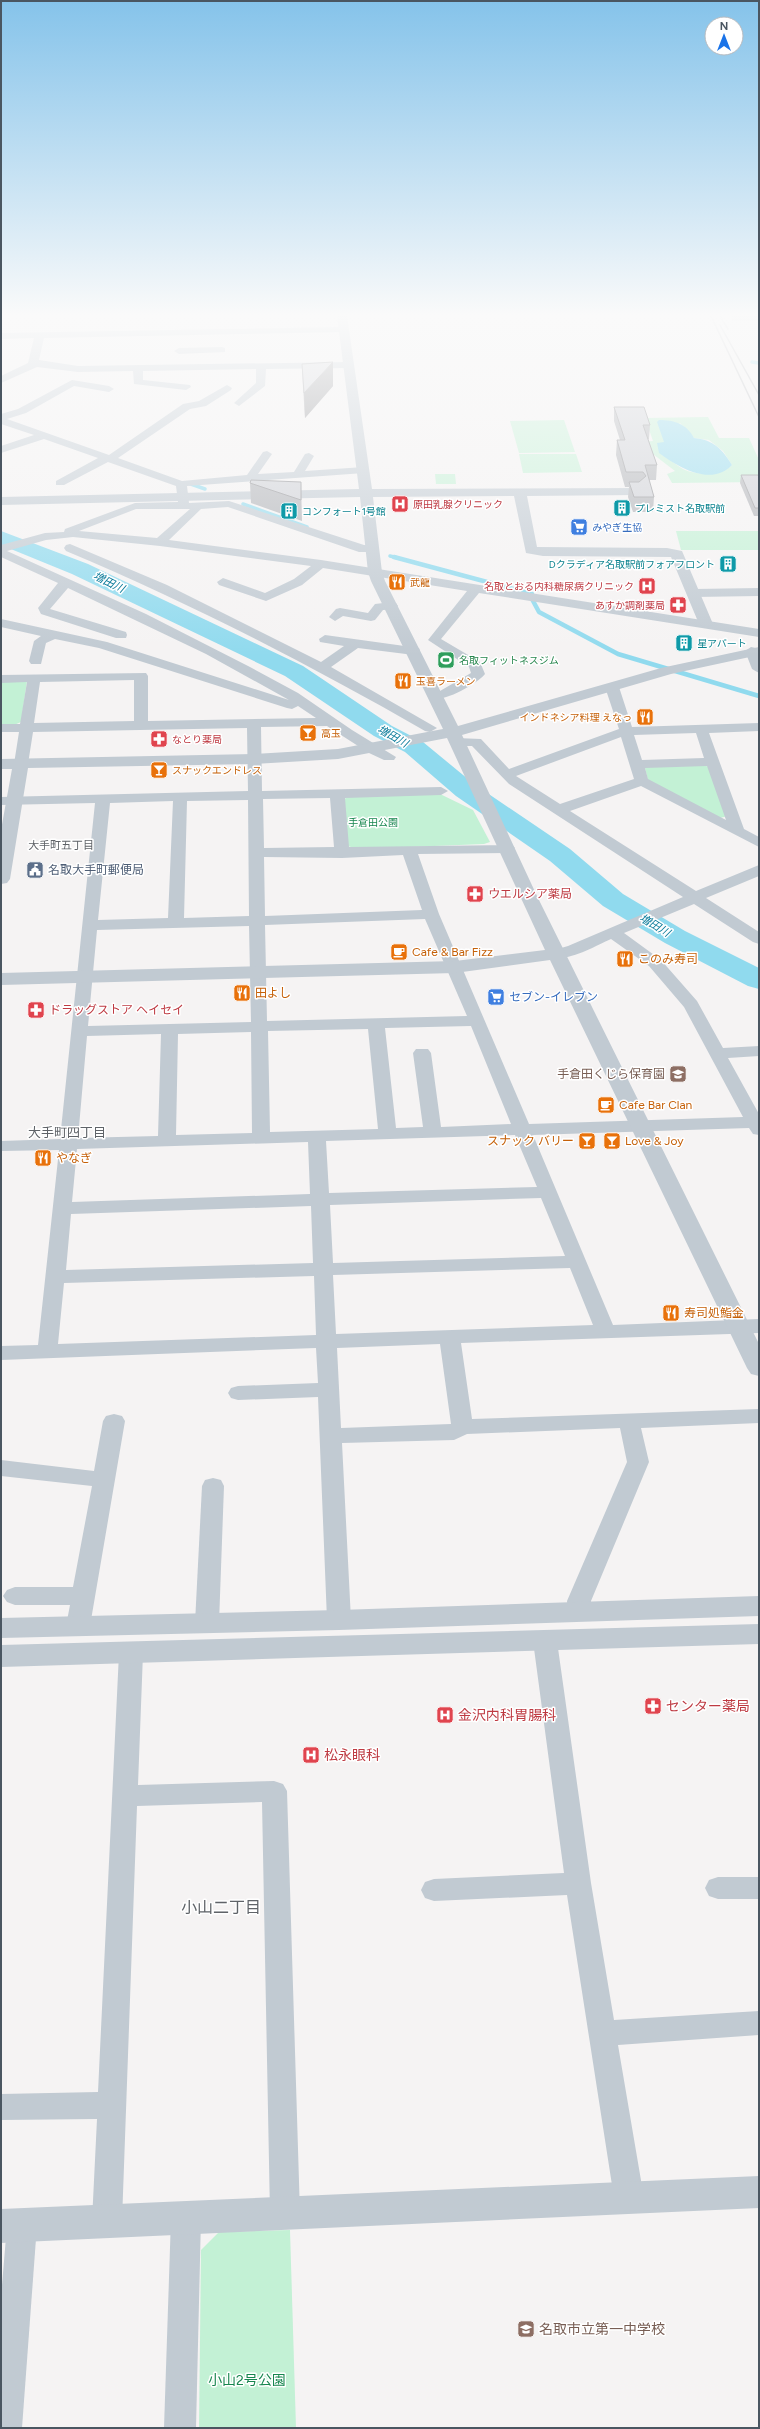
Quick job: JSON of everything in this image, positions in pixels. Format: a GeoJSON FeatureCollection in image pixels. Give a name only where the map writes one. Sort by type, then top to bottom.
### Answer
{"type":"FeatureCollection","features":[{"type":"Feature","properties":{"kind":"street"},"geometry":{"type":"LineString","coordinates":[[28,429],[109,459],[185,493],[235,505],[363,549],[373,549]]}},
{"type":"Feature","properties":{"kind":"street"},"geometry":{"type":"LineString","coordinates":[[60,483],[109,459],[153,429]]}},
{"type":"Feature","properties":{"kind":"street"},"geometry":{"type":"LineString","coordinates":[[358,429],[375,572],[498,827],[528,896],[642,1125],[759,1368]]}},
{"type":"Feature","properties":{"kind":"street"},"geometry":{"type":"LineString","coordinates":[[1,450],[45,436]]}},
{"type":"Feature","properties":{"kind":"street"},"geometry":{"type":"LineString","coordinates":[[250,478],[267,454]]}},
{"type":"Feature","properties":{"kind":"street"},"geometry":{"type":"LineString","coordinates":[[298,474],[309,456]]}},
{"type":"Feature","properties":{"kind":"street"},"geometry":{"type":"LineString","coordinates":[[1,549],[63,534],[135,506],[250,478],[364,470]]}},
{"type":"Feature","properties":{"kind":"street"},"geometry":{"type":"LineString","coordinates":[[1,501],[185,493],[637,491]]}},
{"type":"Feature","properties":{"kind":"street"},"geometry":{"type":"LineString","coordinates":[[520,492],[531,550],[542,552],[672,553],[679,557],[706,624]]}},
{"type":"Feature","properties":{"kind":"street"},"geometry":{"type":"LineString","coordinates":[[160,542],[196,510],[185,493]]}},
{"type":"Feature","properties":{"kind":"street"},"geometry":{"type":"LineString","coordinates":[[63,534],[82,534],[160,542],[321,564],[759,633]]}},
{"type":"Feature","properties":{"kind":"street"},"geometry":{"type":"LineString","coordinates":[[82,534],[74,550],[213,612],[322,667],[414,719],[433,732],[476,742],[506,775],[691,898],[759,939]]}},
{"type":"Feature","properties":{"kind":"street"},"geometry":{"type":"LineString","coordinates":[[1,553],[150,620],[279,688],[313,712],[380,752]]}},
{"type":"Feature","properties":{"kind":"street"},"geometry":{"type":"LineString","coordinates":[[223,582],[266,597],[298,582],[321,564]]}},
{"type":"Feature","properties":{"kind":"street"},"geometry":{"type":"LineString","coordinates":[[66,582],[44,608],[45,611],[121,635]]}},
{"type":"Feature","properties":{"kind":"street"},"geometry":{"type":"LineString","coordinates":[[435,695],[443,694],[478,674],[475,664],[434,640],[476,588]]}},
{"type":"Feature","properties":{"kind":"street"},"geometry":{"type":"LineString","coordinates":[[694,593],[759,592]]}},
{"type":"Feature","properties":{"kind":"street"},"geometry":{"type":"LineString","coordinates":[[340,612],[371,617],[379,607],[392,606]]}},
{"type":"Feature","properties":{"kind":"street"},"geometry":{"type":"LineString","coordinates":[[102,645],[150,620]]}},
{"type":"Feature","properties":{"kind":"street"},"geometry":{"type":"LineString","coordinates":[[1,623],[102,645],[313,712]]}},
{"type":"Feature","properties":{"kind":"street"},"geometry":{"type":"LineString","coordinates":[[36,661],[40,642],[52,635]]}},
{"type":"Feature","properties":{"kind":"street"},"geometry":{"type":"LineString","coordinates":[[325,639],[414,651]]}},
{"type":"Feature","properties":{"kind":"street"},"geometry":{"type":"LineString","coordinates":[[322,667],[356,644]]}},
{"type":"Feature","properties":{"kind":"street"},"geometry":{"type":"LineString","coordinates":[[414,719],[454,736],[682,667],[755,651],[759,669]]}},
{"type":"Feature","properties":{"kind":"street"},"geometry":{"type":"LineString","coordinates":[[1,679],[141,676],[141,726]]}},
{"type":"Feature","properties":{"kind":"street"},"geometry":{"type":"LineString","coordinates":[[1,879],[8,801],[21,764],[34,678]]}},
{"type":"Feature","properties":{"kind":"street"},"geometry":{"type":"LineString","coordinates":[[612,687],[642,781],[759,844]]}},
{"type":"Feature","properties":{"kind":"street"},"geometry":{"type":"LineString","coordinates":[[1,728],[330,722]]}},
{"type":"Feature","properties":{"kind":"street"},"geometry":{"type":"LineString","coordinates":[[254,723],[256,921],[260,1028],[261,1137]]}},
{"type":"Feature","properties":{"kind":"street"},"geometry":{"type":"LineString","coordinates":[[506,775],[626,731],[759,727]]}},
{"type":"Feature","properties":{"kind":"street"},"geometry":{"type":"LineString","coordinates":[[701,729],[738,832]]}},
{"type":"Feature","properties":{"kind":"street"},"geometry":{"type":"LineString","coordinates":[[1,764],[254,759],[380,752],[433,732]]}},
{"type":"Feature","properties":{"kind":"street"},"geometry":{"type":"LineString","coordinates":[[637,764],[713,762]]}},
{"type":"Feature","properties":{"kind":"street"},"geometry":{"type":"LineString","coordinates":[[558,810],[642,781]]}},
{"type":"Feature","properties":{"kind":"street"},"geometry":{"type":"LineString","coordinates":[[8,801],[441,791]]}},
{"type":"Feature","properties":{"kind":"street"},"geometry":{"type":"LineString","coordinates":[[336,793],[342,853]]}},
{"type":"Feature","properties":{"kind":"street"},"geometry":{"type":"LineString","coordinates":[[176,923],[180,796]]}},
{"type":"Feature","properties":{"kind":"street"},"geometry":{"type":"LineString","coordinates":[[47,1352],[70,1144],[83,978],[103,799]]}},
{"type":"Feature","properties":{"kind":"street"},"geometry":{"type":"LineString","coordinates":[[256,853],[342,853],[507,848]]}},
{"type":"Feature","properties":{"kind":"street"},"geometry":{"type":"LineString","coordinates":[[409,851],[431,914],[455,967],[476,1021],[606,1332]]}},
{"type":"Feature","properties":{"kind":"street"},"geometry":{"type":"LineString","coordinates":[[1,979],[455,967],[557,954],[613,933],[691,898],[759,870]]}},
{"type":"Feature","properties":{"kind":"street"},"geometry":{"type":"LineString","coordinates":[[89,925],[256,921],[431,914]]}},
{"type":"Feature","properties":{"kind":"street"},"geometry":{"type":"LineString","coordinates":[[1,1146],[167,1142],[261,1137],[642,1125],[757,1125],[691,1005],[655,963],[613,933]]}},
{"type":"Feature","properties":{"kind":"street"},"geometry":{"type":"LineString","coordinates":[[79,1031],[376,1026],[476,1021]]}},
{"type":"Feature","properties":{"kind":"street"},"geometry":{"type":"LineString","coordinates":[[376,1026],[388,1133]]}},
{"type":"Feature","properties":{"kind":"street"},"geometry":{"type":"LineString","coordinates":[[167,1142],[170,1030]]}},
{"type":"Feature","properties":{"kind":"street"},"geometry":{"type":"LineString","coordinates":[[718,1053],[759,1051]]}},
{"type":"Feature","properties":{"kind":"street"},"geometry":{"type":"LineString","coordinates":[[422,1053],[433,1132]]}},
{"type":"Feature","properties":{"kind":"street"},"geometry":{"type":"LineString","coordinates":[[317,1136],[339,1620]]}},
{"type":"Feature","properties":{"kind":"street"},"geometry":{"type":"LineString","coordinates":[[63,1208],[320,1201],[547,1192]]}},
{"type":"Feature","properties":{"kind":"street"},"geometry":{"type":"LineString","coordinates":[[56,1277],[576,1262]]}},
{"type":"Feature","properties":{"kind":"street"},"geometry":{"type":"LineString","coordinates":[[1,1353],[327,1343],[759,1326]]}},
{"type":"Feature","properties":{"kind":"street"},"geometry":{"type":"LineString","coordinates":[[450,1338],[462,1426]]}},
{"type":"Feature","properties":{"kind":"street"},"geometry":{"type":"LineString","coordinates":[[238,1393],[329,1390]]}},
{"type":"Feature","properties":{"kind":"street"},"geometry":{"type":"LineString","coordinates":[[331,1436],[454,1433],[462,1426],[759,1416]]}},
{"type":"Feature","properties":{"kind":"street"},"geometry":{"type":"LineString","coordinates":[[78,1626],[114,1421]]}},
{"type":"Feature","properties":{"kind":"street"},"geometry":{"type":"LineString","coordinates":[[580,1612],[579,1601],[638,1462],[629,1421]]}},
{"type":"Feature","properties":{"kind":"street"},"geometry":{"type":"LineString","coordinates":[[1,1468],[104,1480]]}},
{"type":"Feature","properties":{"kind":"street"},"geometry":{"type":"LineString","coordinates":[[207,1623],[213,1486]]}},
{"type":"Feature","properties":{"kind":"street"},"geometry":{"type":"LineString","coordinates":[[14,1596],[83,1596]]}},
{"type":"Feature","properties":{"kind":"street"},"geometry":{"type":"LineString","coordinates":[[1,1628],[339,1620],[759,1606]]}},
{"type":"Feature","properties":{"kind":"street"},"geometry":{"type":"LineString","coordinates":[[1,1656],[759,1634]]}},
{"type":"Feature","properties":{"kind":"street"},"geometry":{"type":"LineString","coordinates":[[545,1641],[578,1883],[604,2033],[629,2198]]}},
{"type":"Feature","properties":{"kind":"street"},"geometry":{"type":"LineString","coordinates":[[107,2221],[131,1652]]}},
{"type":"Feature","properties":{"kind":"street"},"geometry":{"type":"LineString","coordinates":[[125,1796],[274,1791],[286,2214]]}},
{"type":"Feature","properties":{"kind":"street"},"geometry":{"type":"LineString","coordinates":[[434,1890],[578,1883]]}},
{"type":"Feature","properties":{"kind":"street"},"geometry":{"type":"LineString","coordinates":[[718,1888],[759,1888]]}},
{"type":"Feature","properties":{"kind":"street"},"geometry":{"type":"LineString","coordinates":[[604,2033],[759,2023]]}},
{"type":"Feature","properties":{"kind":"street"},"geometry":{"type":"LineString","coordinates":[[1,2107],[112,2105]]}},
{"type":"Feature","properties":{"kind":"street"},"geometry":{"type":"LineString","coordinates":[[6,2428],[11,2226],[759,2192]]}},
{"type":"Feature","properties":{"kind":"street"},"geometry":{"type":"LineString","coordinates":[[180,2428],[186,2218]]}},
{"type":"Feature","properties":{"kind":"green space"},"geometry":{"type":"Polygon","coordinates":[[[512,429],[567,429],[575,452],[519,453],[512,429]]]}},
{"type":"Feature","properties":{"kind":"green space"},"geometry":{"type":"Polygon","coordinates":[[[649,429],[675,429],[664,443],[662,455],[688,471],[695,473],[716,473],[732,465],[723,451],[709,440],[694,438],[686,429],[714,429],[719,438],[749,438],[759,460],[759,482],[672,483],[667,474],[675,471],[649,451],[641,442],[653,441],[649,429]]]}},
{"type":"Feature","properties":{"kind":"green space"},"geometry":{"type":"Polygon","coordinates":[[[519,454],[576,454],[582,472],[523,473],[519,454]]]}},
{"type":"Feature","properties":{"kind":"green space"},"geometry":{"type":"Polygon","coordinates":[[[435,474],[455,474],[456,484],[436,484],[435,474]]]}},
{"type":"Feature","properties":{"kind":"green space"},"geometry":{"type":"Polygon","coordinates":[[[676,531],[759,531],[759,550],[681,550],[676,531]]]}},
{"type":"Feature","properties":{"kind":"green space"},"geometry":{"type":"Polygon","coordinates":[[[27,681],[21,722],[14,725],[1,726],[1,682],[27,681]]]}},
{"type":"Feature","properties":{"kind":"green space"},"geometry":{"type":"Polygon","coordinates":[[[702,765],[710,767],[728,816],[720,818],[648,780],[645,768],[650,766],[702,765]]]}},
{"type":"Feature","properties":{"kind":"green space","name":"手倉田公園"},"geometry":{"type":"Polygon","coordinates":[[[440,794],[473,810],[490,842],[484,844],[360,849],[347,846],[344,799],[353,795],[440,794]]]}},
{"type":"Feature","properties":{"kind":"green space","name":"小山2号公園"},"geometry":{"type":"Polygon","coordinates":[[[290,2230],[296,2428],[199,2428],[201,2250],[219,2232],[290,2230]]]}},
{"type":"Feature","properties":{"kind":"water"},"geometry":{"type":"Polygon","coordinates":[[[660,429],[688,429],[694,438],[707,441],[717,446],[725,454],[732,465],[724,471],[705,475],[685,469],[659,453],[657,443],[664,442],[660,429]]]}},
{"type":"Feature","properties":{"kind":"building"},"geometry":{"type":"Polygon","coordinates":[[[621,429],[645,429],[657,465],[645,465],[654,497],[634,497],[629,482],[639,482],[646,476],[643,472],[626,472],[617,440],[625,440],[621,429]]]}},
{"type":"Feature","properties":{"kind":"building"},"geometry":{"type":"Polygon","coordinates":[[[741,475],[758,475],[759,508],[755,508],[741,475]]]}},
{"type":"Feature","properties":{"kind":"building"},"geometry":{"type":"Polygon","coordinates":[[[251,480],[301,482],[301,500],[250,483],[251,480]]]}},
{"type":"Feature","properties":{"kind":"waterway"},"geometry":{"type":"LineString","coordinates":[[188,483],[205,489]]}},
{"type":"Feature","properties":{"kind":"waterway"},"geometry":{"type":"LineString","coordinates":[[243,504],[307,527]]}},
{"type":"Feature","properties":{"kind":"waterway","name":"増田川"},"geometry":{"type":"LineString","coordinates":[[1,537],[80,569],[209,632],[294,671],[383,731],[414,747],[465,790],[560,855],[613,900],[675,937],[759,980]]}},
{"type":"Feature","properties":{"kind":"waterway"},"geometry":{"type":"LineString","coordinates":[[390,556],[394,557]]}},
{"type":"Feature","properties":{"kind":"waterway"},"geometry":{"type":"LineString","coordinates":[[394,557],[398,558]]}},
{"type":"Feature","properties":{"kind":"waterway"},"geometry":{"type":"LineString","coordinates":[[394,557],[532,594]]}},
{"type":"Feature","properties":{"kind":"waterway"},"geometry":{"type":"LineString","coordinates":[[532,599],[539,612],[618,654],[759,696]]}},
{"type":"Feature","properties":{"kind":"place","name":"原田乳腺クリニック"},"geometry":{"type":"Point","coordinates":[400,504]}},
{"type":"Feature","properties":{"kind":"place","name":"プレミスト名取駅前"},"geometry":{"type":"Point","coordinates":[622,508]}},
{"type":"Feature","properties":{"kind":"place","name":"コンフォート1号館"},"geometry":{"type":"Point","coordinates":[289,511]}},
{"type":"Feature","properties":{"kind":"place","name":"みやぎ生協"},"geometry":{"type":"Point","coordinates":[579,527]}},
{"type":"Feature","properties":{"kind":"place","name":"Dクラディア名取駅前フォアフロント"},"geometry":{"type":"Point","coordinates":[728,564]}},
{"type":"Feature","properties":{"kind":"place","name":"武龍"},"geometry":{"type":"Point","coordinates":[397,582]}},
{"type":"Feature","properties":{"kind":"place","name":"名取とおる内科糖尿病クリニック"},"geometry":{"type":"Point","coordinates":[647,586]}},
{"type":"Feature","properties":{"kind":"place","name":"あすか調剤薬局"},"geometry":{"type":"Point","coordinates":[678,605]}},
{"type":"Feature","properties":{"kind":"place","name":"星アパート"},"geometry":{"type":"Point","coordinates":[684,643]}},
{"type":"Feature","properties":{"kind":"place","name":"名取フィットネスジム"},"geometry":{"type":"Point","coordinates":[446,660]}},
{"type":"Feature","properties":{"kind":"place","name":"玉喜ラーメン"},"geometry":{"type":"Point","coordinates":[403,681]}},
{"type":"Feature","properties":{"kind":"place","name":"インドネシア料理 えなっ"},"geometry":{"type":"Point","coordinates":[645,717]}},
{"type":"Feature","properties":{"kind":"place","name":"高玉"},"geometry":{"type":"Point","coordinates":[308,733]}},
{"type":"Feature","properties":{"kind":"place","name":"なとり薬局"},"geometry":{"type":"Point","coordinates":[159,739]}},
{"type":"Feature","properties":{"kind":"place","name":"スナックエンドレス"},"geometry":{"type":"Point","coordinates":[159,770]}},
{"type":"Feature","properties":{"kind":"place","name":"名取大手町郵便局"},"geometry":{"type":"Point","coordinates":[35,870]}},
{"type":"Feature","properties":{"kind":"place","name":"ウエルシア薬局"},"geometry":{"type":"Point","coordinates":[475,894]}},
{"type":"Feature","properties":{"kind":"place","name":"Cafe & Bar Fizz"},"geometry":{"type":"Point","coordinates":[399,952]}},
{"type":"Feature","properties":{"kind":"place","name":"このみ寿司"},"geometry":{"type":"Point","coordinates":[625,959]}},
{"type":"Feature","properties":{"kind":"place","name":"田よし"},"geometry":{"type":"Point","coordinates":[242,993]}},
{"type":"Feature","properties":{"kind":"place","name":"セブン-イレブン"},"geometry":{"type":"Point","coordinates":[496,997]}},
{"type":"Feature","properties":{"kind":"place","name":"ドラッグストア ヘイセイ"},"geometry":{"type":"Point","coordinates":[36,1010]}},
{"type":"Feature","properties":{"kind":"place","name":"手倉田くじら保育園"},"geometry":{"type":"Point","coordinates":[678,1074]}},
{"type":"Feature","properties":{"kind":"place","name":"Cafe Bar Clan"},"geometry":{"type":"Point","coordinates":[606,1105]}},
{"type":"Feature","properties":{"kind":"place","name":"スナック バリー"},"geometry":{"type":"Point","coordinates":[587,1141]}},
{"type":"Feature","properties":{"kind":"place","name":"Love & Joy"},"geometry":{"type":"Point","coordinates":[612,1141]}},
{"type":"Feature","properties":{"kind":"place","name":"やなぎ"},"geometry":{"type":"Point","coordinates":[43,1158]}},
{"type":"Feature","properties":{"kind":"place","name":"寿司処鮨金"},"geometry":{"type":"Point","coordinates":[671,1313]}},
{"type":"Feature","properties":{"kind":"place","name":"センター薬局"},"geometry":{"type":"Point","coordinates":[653,1706]}},
{"type":"Feature","properties":{"kind":"place","name":"金沢内科胃腸科"},"geometry":{"type":"Point","coordinates":[445,1715]}},
{"type":"Feature","properties":{"kind":"place","name":"松永眼科"},"geometry":{"type":"Point","coordinates":[311,1755]}},
{"type":"Feature","properties":{"kind":"place","name":"名取市立第一中学校"},"geometry":{"type":"Point","coordinates":[526,2329]}},
{"type":"Feature","properties":{"kind":"district","name":"大手町五丁目"},"geometry":{"type":"Point","coordinates":[61,845]}},
{"type":"Feature","properties":{"kind":"district","name":"大手町四丁目"},"geometry":{"type":"Point","coordinates":[67,1132]}},
{"type":"Feature","properties":{"kind":"district","name":"小山二丁目"},"geometry":{"type":"Point","coordinates":[221,1907]}}]}
